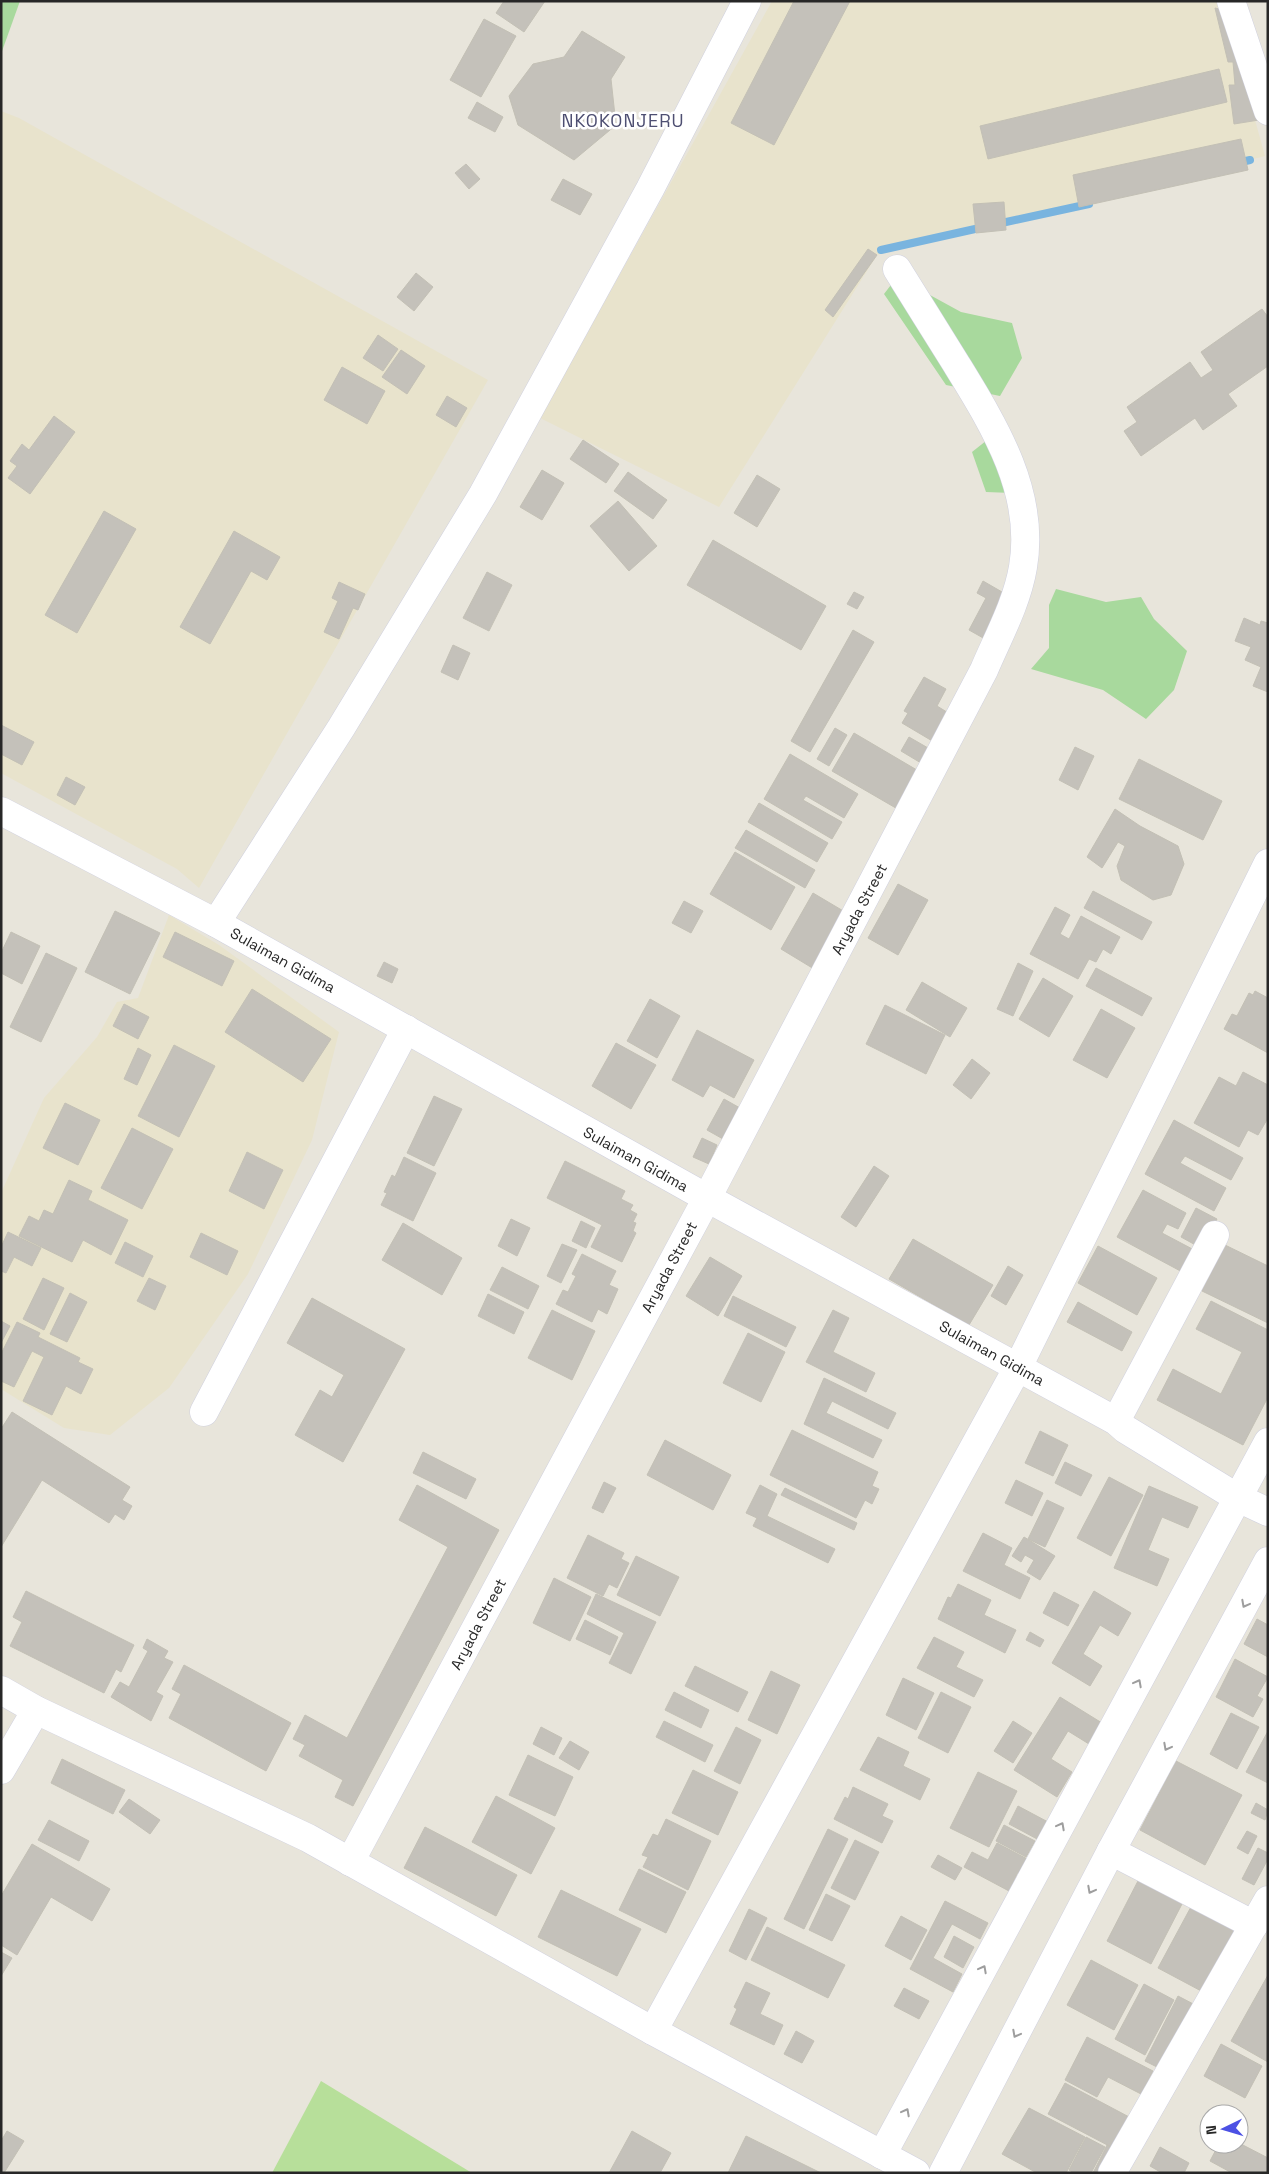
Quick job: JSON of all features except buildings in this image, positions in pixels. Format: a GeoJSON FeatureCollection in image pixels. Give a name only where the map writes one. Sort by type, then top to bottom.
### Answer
{"type":"FeatureCollection","features":[{"type":"Feature","properties":{"kind":"street"},"geometry":{"type":"LineString","coordinates":[[216,923],[341,728],[483,494],[650,189],[748,1]]}},
{"type":"Feature","properties":{"kind":"street"},"geometry":{"type":"LineString","coordinates":[[1231,1],[1268,111]]}},
{"type":"Feature","properties":{"kind":"street","name":"Aryada Street"},"geometry":{"type":"LineString","coordinates":[[350,1862],[706,1198],[984,670],[1016,597],[1023,566],[1026,529],[1018,481],[1003,445],[987,414],[897,269]]}},
{"type":"Feature","properties":{"kind":"street","name":"Sulaiman Gidima"},"geometry":{"type":"LineString","coordinates":[[1,811],[216,923],[706,1198],[1116,1421],[1125,1429],[1238,1498],[1268,1512]]}},
{"type":"Feature","properties":{"kind":"street"},"geometry":{"type":"LineString","coordinates":[[653,2031],[1018,1367],[1268,863]]}},
{"type":"Feature","properties":{"kind":"street"},"geometry":{"type":"LineString","coordinates":[[204,1412],[406,1029]]}},
{"type":"Feature","properties":{"kind":"street"},"geometry":{"type":"LineString","coordinates":[[1116,1421],[1215,1235]]}},
{"type":"Feature","properties":{"kind":"street"},"geometry":{"type":"LineString","coordinates":[[882,2155],[1268,1442]]}},
{"type":"Feature","properties":{"kind":"street"},"geometry":{"type":"LineString","coordinates":[[943,2173],[1112,1851],[1268,1561]]}},
{"type":"Feature","properties":{"kind":"street"},"geometry":{"type":"LineString","coordinates":[[1,1690],[36,1710],[308,1838],[653,2031],[916,2173]]}},
{"type":"Feature","properties":{"kind":"street"},"geometry":{"type":"LineString","coordinates":[[1,1770],[36,1710]]}},
{"type":"Feature","properties":{"kind":"street"},"geometry":{"type":"LineString","coordinates":[[1112,1851],[1254,1924]]}},
{"type":"Feature","properties":{"kind":"street"},"geometry":{"type":"LineString","coordinates":[[1112,2173],[1268,1900]]}},
{"type":"Feature","properties":{"kind":"shaded area"},"geometry":{"type":"Polygon","coordinates":[[[772,1],[1222,1],[1265,156],[877,255],[719,507],[540,418],[772,1]]]}},
{"type":"Feature","properties":{"kind":"shaded area"},"geometry":{"type":"Polygon","coordinates":[[[1,111],[19,118],[488,380],[199,888],[177,869],[1,773],[1,111]]]}},
{"type":"Feature","properties":{"kind":"shaded area"},"geometry":{"type":"Polygon","coordinates":[[[169,915],[219,945],[339,1032],[312,1140],[248,1274],[169,1388],[110,1435],[64,1428],[1,1389],[1,1193],[44,1098],[97,1037],[117,1002],[138,998],[169,915]]]}},
{"type":"Feature","properties":{"kind":"green space"},"geometry":{"type":"Polygon","coordinates":[[[1,1],[20,1],[1,54],[1,1]]]}},
{"type":"Feature","properties":{"kind":"green space"},"geometry":{"type":"Polygon","coordinates":[[[897,277],[961,312],[1012,323],[1022,358],[1000,396],[946,385],[884,294],[897,277]]]}},
{"type":"Feature","properties":{"kind":"green space"},"geometry":{"type":"Polygon","coordinates":[[[996,433],[1012,493],[986,492],[972,452],[996,433]]]}},
{"type":"Feature","properties":{"kind":"green space"},"geometry":{"type":"Polygon","coordinates":[[[1056,589],[1106,602],[1141,597],[1154,619],[1187,651],[1174,690],[1146,719],[1103,690],[1031,669],[1049,648],[1049,605],[1056,589]]]}},
{"type":"Feature","properties":{"kind":"green space"},"geometry":{"type":"Polygon","coordinates":[[[321,2081],[472,2173],[272,2173],[321,2081]]]}},
{"type":"Feature","properties":{"kind":"waterway"},"geometry":{"type":"LineString","coordinates":[[1237,163],[1250,160]]}},
{"type":"Feature","properties":{"kind":"waterway"},"geometry":{"type":"LineString","coordinates":[[997,224],[1089,204]]}},
{"type":"Feature","properties":{"kind":"waterway"},"geometry":{"type":"LineString","coordinates":[[881,250],[984,227]]}},
{"type":"Feature","properties":{"kind":"district","name":"NKOKONJERU"},"geometry":{"type":"Point","coordinates":[623,120]}}]}
